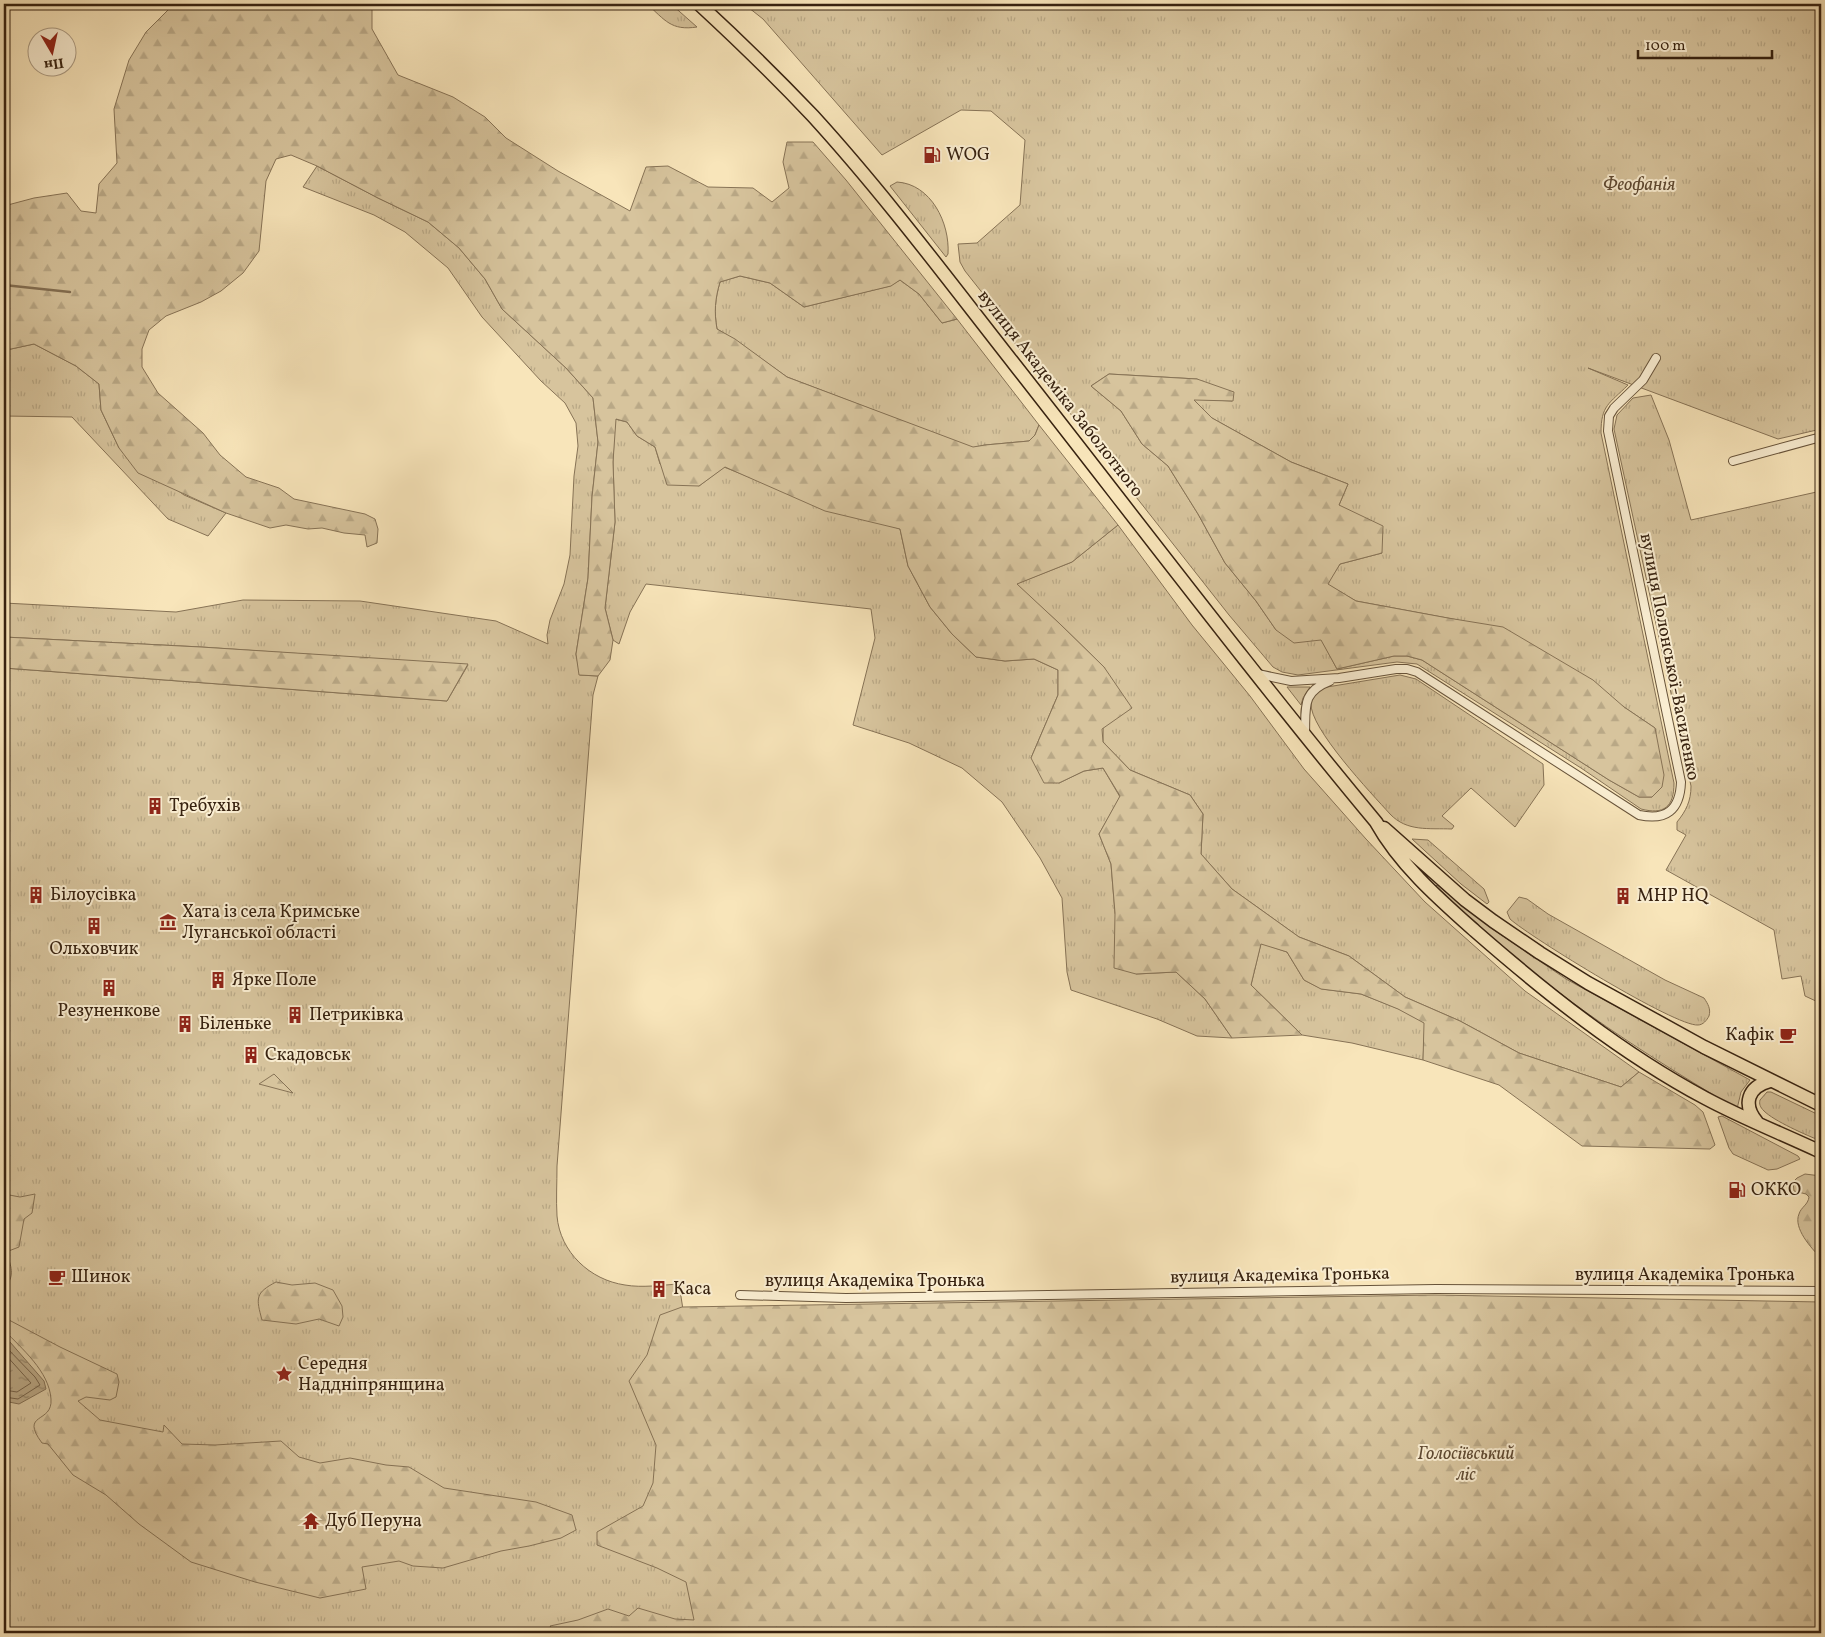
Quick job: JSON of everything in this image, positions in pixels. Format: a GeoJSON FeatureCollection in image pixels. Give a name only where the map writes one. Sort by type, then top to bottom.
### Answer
{"type":"FeatureCollection","features":[{"type":"Feature","properties":{"kind":"highway","name":"вулиця Академіка Заболотного"},"geometry":{"type":"LineString","coordinates":[[699,4],[773,75],[860,171],[956,289],[1305,737],[1376,822],[1401,858],[1427,886],[1456,914],[1530,977],[1628,1051],[1705,1098],[1821,1152]]}},
{"type":"Feature","properties":{"kind":"highway","name":"вулиця Академіка Заболотного"},"geometry":{"type":"LineString","coordinates":[[1376,822],[1406,846],[1465,900],[1540,953],[1588,983],[1704,1047],[1821,1105]]}},
{"type":"Feature","properties":{"kind":"highway"},"geometry":{"type":"LineString","coordinates":[[1757,1122],[1751,1115],[1748,1106],[1749,1097],[1761,1083],[1770,1080]]}},
{"type":"Feature","properties":{"kind":"street","name":"вулиця Полонської-Василенко"},"geometry":{"type":"LineString","coordinates":[[1256,674],[1291,681],[1339,678],[1396,669],[1418,672],[1639,815],[1654,818],[1666,814],[1675,806],[1681,795],[1681,782],[1608,431],[1609,416],[1614,408],[1643,380],[1656,358]]}},
{"type":"Feature","properties":{"kind":"street"},"geometry":{"type":"LineString","coordinates":[[1733,461],[1821,437]]}},
{"type":"Feature","properties":{"kind":"street","name":"вулиця Полонської-Василенко"},"geometry":{"type":"LineString","coordinates":[[1305,737],[1307,699],[1318,685],[1339,678]]}},
{"type":"Feature","properties":{"kind":"street","name":"вулиця Академіка Тронька"},"geometry":{"type":"LineString","coordinates":[[740,1296],[846,1298],[1436,1289],[1821,1291]]}},
{"type":"Feature","properties":{"kind":"green space"},"geometry":{"type":"Polygon","coordinates":[[[174,4],[372,4],[372,29],[398,75],[453,97],[485,117],[506,138],[558,171],[630,211],[646,167],[668,166],[708,187],[753,188],[772,202],[789,188],[783,162],[787,142],[813,142],[846,180],[957,319],[942,323],[919,294],[900,280],[891,286],[804,307],[770,283],[740,276],[720,282],[716,306],[717,329],[735,339],[787,377],[973,447],[1029,441],[1035,435],[1039,425],[1118,525],[1072,562],[1017,584],[1104,667],[1132,708],[1102,729],[1103,742],[1130,770],[1190,795],[1203,814],[1201,854],[1232,889],[1299,937],[1349,956],[1405,997],[1460,1021],[1519,1053],[1621,1087],[1639,1072],[1695,1105],[1703,1112],[1715,1145],[1710,1149],[1582,1146],[1499,1085],[1423,1060],[1424,1023],[1398,1009],[1361,994],[1321,989],[1304,980],[1287,952],[1261,944],[1251,985],[1302,1035],[1232,1038],[1205,999],[1176,972],[1136,974],[1114,968],[1115,913],[1111,864],[1099,834],[1120,796],[1103,768],[1084,771],[1059,783],[1044,783],[1031,758],[1058,695],[1058,670],[1034,659],[1005,661],[976,657],[952,634],[930,607],[908,566],[900,529],[825,511],[725,467],[699,486],[667,485],[655,447],[637,436],[627,422],[616,419],[613,462],[615,522],[605,608],[613,640],[610,660],[598,676],[579,675],[576,654],[588,578],[592,497],[598,442],[593,398],[566,368],[502,309],[485,279],[459,248],[428,222],[317,166],[291,155],[276,159],[266,181],[259,251],[243,273],[221,291],[201,302],[166,316],[149,330],[142,349],[142,367],[158,393],[203,433],[220,455],[246,477],[279,488],[294,499],[365,514],[375,519],[378,529],[377,543],[367,547],[365,535],[322,528],[308,529],[286,525],[270,528],[226,513],[138,473],[119,448],[101,410],[99,384],[76,366],[34,344],[4,349],[4,206],[34,198],[67,193],[81,211],[96,213],[99,184],[117,163],[114,109],[129,60],[146,32],[174,4]]]}},
{"type":"Feature","properties":{"kind":"green space"},"geometry":{"type":"Polygon","coordinates":[[[647,4],[671,4],[697,27],[674,26],[647,4]]]}},
{"type":"Feature","properties":{"kind":"green space","name":"Феофанія"},"geometry":{"type":"Polygon","coordinates":[[[744,4],[1821,4],[1821,429],[1778,439],[1588,368],[1628,385],[1607,406],[1601,424],[1601,433],[1674,783],[1674,791],[1670,803],[1662,810],[1649,811],[1641,809],[1581,768],[1417,664],[1397,662],[1298,675],[1282,672],[1273,667],[1229,615],[1003,328],[1003,319],[960,262],[958,244],[977,243],[1020,205],[1025,140],[991,111],[961,110],[882,155],[763,19],[744,4]],[[1109,374],[1091,386],[1121,411],[1142,444],[1168,466],[1198,514],[1225,563],[1256,601],[1276,630],[1321,639],[1337,669],[1394,656],[1407,656],[1422,660],[1609,780],[1639,797],[1652,797],[1655,728],[1624,707],[1458,620],[1356,601],[1327,584],[1340,564],[1382,553],[1339,505],[1348,484],[1291,462],[1212,418],[1193,399],[1232,401],[1197,379],[1109,374]]]}},
{"type":"Feature","properties":{"kind":"green space"},"geometry":{"type":"Polygon","coordinates":[[[317,166],[428,222],[459,248],[485,279],[502,309],[566,368],[593,398],[598,442],[592,497],[588,578],[576,654],[580,675],[598,676],[593,695],[557,1166],[557,1216],[559,1229],[571,1252],[579,1262],[600,1277],[612,1282],[632,1286],[679,1284],[734,1633],[4,1633],[4,668],[447,701],[468,665],[201,647],[4,637],[4,603],[176,612],[243,600],[360,601],[496,621],[548,644],[547,635],[550,620],[564,584],[570,555],[574,476],[578,446],[576,423],[565,403],[541,381],[482,317],[448,268],[405,232],[374,215],[303,187],[317,166]]]}},
{"type":"Feature","properties":{"kind":"green space"},"geometry":{"type":"Polygon","coordinates":[[[897,182],[909,184],[920,190],[929,197],[936,207],[946,230],[948,254],[946,257],[890,186],[897,182]]]}},
{"type":"Feature","properties":{"kind":"green space"},"geometry":{"type":"Polygon","coordinates":[[[740,276],[770,283],[804,307],[890,286],[900,280],[919,294],[942,323],[957,319],[1039,425],[1035,435],[1029,441],[973,448],[787,377],[717,329],[716,306],[720,282],[740,276]]]}},
{"type":"Feature","properties":{"kind":"green space"},"geometry":{"type":"Polygon","coordinates":[[[34,344],[76,366],[99,384],[101,410],[119,448],[184,495],[226,513],[208,536],[168,519],[72,417],[4,416],[4,349],[34,344]]]}},
{"type":"Feature","properties":{"kind":"green space"},"geometry":{"type":"Polygon","coordinates":[[[1109,374],[1197,379],[1234,392],[1233,401],[1194,400],[1212,418],[1291,462],[1348,484],[1339,505],[1383,526],[1382,553],[1340,564],[1328,584],[1356,601],[1503,627],[1593,680],[1624,707],[1655,728],[1664,775],[1662,787],[1652,797],[1639,797],[1609,780],[1422,660],[1407,656],[1394,656],[1337,669],[1321,640],[1294,643],[1276,630],[1256,601],[1225,563],[1198,514],[1168,466],[1142,444],[1121,411],[1091,386],[1109,374]]]}},
{"type":"Feature","properties":{"kind":"green space"},"geometry":{"type":"Polygon","coordinates":[[[1651,395],[1669,440],[1691,520],[1821,491],[1821,1002],[1805,996],[1801,976],[1782,979],[1774,930],[1666,870],[1686,835],[1677,830],[1677,822],[1687,806],[1691,786],[1614,429],[1617,415],[1633,398],[1651,395]]]}},
{"type":"Feature","properties":{"kind":"green space"},"geometry":{"type":"Polygon","coordinates":[[[615,419],[627,422],[637,436],[655,447],[660,464],[699,486],[724,467],[900,529],[908,566],[930,607],[952,634],[976,657],[1005,661],[1034,659],[1058,670],[1058,695],[1031,758],[1059,783],[1084,771],[1103,768],[1120,797],[1099,834],[1111,864],[1115,913],[1136,974],[1176,972],[1205,999],[1232,1038],[1197,1036],[1157,1019],[1071,990],[1067,972],[1062,898],[1040,858],[1002,802],[962,768],[909,743],[853,725],[875,638],[871,609],[646,584],[630,612],[619,644],[613,640],[605,608],[615,522],[613,462],[615,419]]]}},
{"type":"Feature","properties":{"kind":"green space"},"geometry":{"type":"Polygon","coordinates":[[[1118,525],[1192,625],[1250,696],[1304,769],[1425,902],[1525,991],[1639,1072],[1621,1087],[1519,1053],[1460,1021],[1405,997],[1349,956],[1299,937],[1232,889],[1201,854],[1203,814],[1190,795],[1130,770],[1103,742],[1104,667],[1016,584],[1072,562],[1118,525]]]}},
{"type":"Feature","properties":{"kind":"green space"},"geometry":{"type":"Polygon","coordinates":[[[4,637],[468,664],[447,701],[4,668],[4,637]]]}},
{"type":"Feature","properties":{"kind":"green space"},"geometry":{"type":"Polygon","coordinates":[[[1400,675],[1416,679],[1543,764],[1544,785],[1515,827],[1471,788],[1442,816],[1454,826],[1452,829],[1427,829],[1404,824],[1390,814],[1330,744],[1313,714],[1311,703],[1317,691],[1321,688],[1400,675]]]}},
{"type":"Feature","properties":{"kind":"green space"},"geometry":{"type":"Polygon","coordinates":[[[1287,687],[1310,687],[1301,705],[1287,687]]]}},
{"type":"Feature","properties":{"kind":"green space"},"geometry":{"type":"Polygon","coordinates":[[[1412,839],[1428,840],[1484,889],[1489,902],[1487,904],[1461,884],[1412,839]]]}},
{"type":"Feature","properties":{"kind":"green space"},"geometry":{"type":"Polygon","coordinates":[[[1437,885],[1491,928],[1566,979],[1750,1080],[1741,1092],[1737,1109],[1607,1027],[1565,997],[1451,901],[1437,885]]]}},
{"type":"Feature","properties":{"kind":"green space"},"geometry":{"type":"Polygon","coordinates":[[[1519,897],[1527,899],[1548,914],[1665,980],[1704,998],[1710,1013],[1708,1018],[1698,1025],[1684,1022],[1662,1012],[1603,980],[1523,929],[1510,919],[1507,912],[1519,897]]]}},
{"type":"Feature","properties":{"kind":"green space"},"geometry":{"type":"Polygon","coordinates":[[[1261,943],[1287,952],[1304,980],[1322,989],[1361,994],[1399,1009],[1425,1023],[1423,1060],[1352,1043],[1302,1035],[1251,985],[1261,943]]]}},
{"type":"Feature","properties":{"kind":"green space"},"geometry":{"type":"Polygon","coordinates":[[[274,1074],[293,1093],[259,1084],[274,1074]]]}},
{"type":"Feature","properties":{"kind":"green space"},"geometry":{"type":"Polygon","coordinates":[[[1767,1092],[1771,1092],[1821,1116],[1821,1141],[1799,1132],[1764,1111],[1760,1100],[1767,1092]]]}},
{"type":"Feature","properties":{"kind":"green space"},"geometry":{"type":"Polygon","coordinates":[[[1722,1116],[1798,1156],[1800,1159],[1777,1169],[1768,1170],[1733,1154],[1718,1117],[1722,1116]]]}},
{"type":"Feature","properties":{"kind":"green space"},"geometry":{"type":"Polygon","coordinates":[[[1805,1174],[1821,1176],[1821,1258],[1804,1237],[1798,1220],[1799,1214],[1809,1197],[1806,1194],[1794,1191],[1793,1182],[1805,1174]]]}},
{"type":"Feature","properties":{"kind":"green space"},"geometry":{"type":"Polygon","coordinates":[[[4,1194],[20,1197],[35,1194],[32,1213],[24,1219],[19,1247],[6,1252],[11,1266],[11,1275],[8,1284],[4,1288],[4,1194]]]}},
{"type":"Feature","properties":{"kind":"green space"},"geometry":{"type":"Polygon","coordinates":[[[276,1282],[292,1285],[315,1283],[333,1290],[342,1306],[343,1317],[339,1326],[319,1319],[296,1324],[262,1320],[258,1301],[259,1297],[264,1289],[276,1282]]]}},
{"type":"Feature","properties":{"kind":"green space","name":"Голосіївський ліс"},"geometry":{"type":"Polygon","coordinates":[[[1435,1295],[1821,1302],[1821,1633],[555,1633],[550,1626],[578,1620],[608,1609],[629,1616],[638,1608],[675,1619],[694,1620],[686,1582],[657,1568],[597,1545],[597,1532],[643,1506],[653,1483],[656,1445],[629,1381],[647,1355],[660,1315],[682,1307],[1435,1295]]]}},
{"type":"Feature","properties":{"kind":"green space"},"geometry":{"type":"Polygon","coordinates":[[[9,1320],[117,1374],[119,1382],[116,1397],[110,1400],[86,1397],[78,1401],[100,1420],[163,1432],[164,1425],[182,1444],[215,1445],[281,1441],[299,1457],[320,1463],[350,1458],[409,1467],[444,1488],[536,1502],[572,1515],[576,1530],[561,1538],[501,1551],[443,1568],[413,1566],[399,1561],[362,1567],[366,1589],[320,1598],[255,1582],[191,1562],[139,1524],[106,1495],[73,1475],[48,1444],[42,1443],[34,1427],[35,1422],[50,1407],[49,1389],[34,1361],[4,1330],[9,1320]]]}},
{"type":"Feature","properties":{"kind":"water"},"geometry":{"type":"Polygon","coordinates":[[[4,1339],[10,1342],[44,1381],[46,1389],[19,1404],[4,1401],[4,1339]]]}},
{"type":"Feature","properties":{"kind":"waterway"},"geometry":{"type":"LineString","coordinates":[[4,285],[70,292]]}},
{"type":"Feature","properties":{"kind":"place","name":"WOG"},"geometry":{"type":"Point","coordinates":[932,155]}},
{"type":"Feature","properties":{"kind":"place","name":"Требухів"},"geometry":{"type":"Point","coordinates":[155,806]}},
{"type":"Feature","properties":{"kind":"place","name":"Білоусівка"},"geometry":{"type":"Point","coordinates":[36,895]}},
{"type":"Feature","properties":{"kind":"place","name":"MHP HQ"},"geometry":{"type":"Point","coordinates":[1623,896]}},
{"type":"Feature","properties":{"kind":"place","name":"Хата iз села Кримське Луганської області"},"geometry":{"type":"Point","coordinates":[168,922]}},
{"type":"Feature","properties":{"kind":"place","name":"Ольховчик"},"geometry":{"type":"Point","coordinates":[94,926]}},
{"type":"Feature","properties":{"kind":"place","name":"Ярке Поле"},"geometry":{"type":"Point","coordinates":[218,980]}},
{"type":"Feature","properties":{"kind":"place","name":"Резуненкове"},"geometry":{"type":"Point","coordinates":[109,988]}},
{"type":"Feature","properties":{"kind":"place","name":"Петриківка"},"geometry":{"type":"Point","coordinates":[295,1015]}},
{"type":"Feature","properties":{"kind":"place","name":"Біленьке"},"geometry":{"type":"Point","coordinates":[185,1024]}},
{"type":"Feature","properties":{"kind":"place","name":"Кафік"},"geometry":{"type":"Point","coordinates":[1788,1035]}},
{"type":"Feature","properties":{"kind":"place","name":"Скадовськ"},"geometry":{"type":"Point","coordinates":[251,1055]}},
{"type":"Feature","properties":{"kind":"place","name":"ОККО"},"geometry":{"type":"Point","coordinates":[1737,1190]}},
{"type":"Feature","properties":{"kind":"place","name":"Шинок"},"geometry":{"type":"Point","coordinates":[57,1277]}},
{"type":"Feature","properties":{"kind":"place","name":"Каса"},"geometry":{"type":"Point","coordinates":[659,1289]}},
{"type":"Feature","properties":{"kind":"place","name":"Середня Наддніпрянщина"},"geometry":{"type":"Point","coordinates":[284,1374]}},
{"type":"Feature","properties":{"kind":"place","name":"Дуб Перуна"},"geometry":{"type":"Point","coordinates":[311,1521]}}]}
